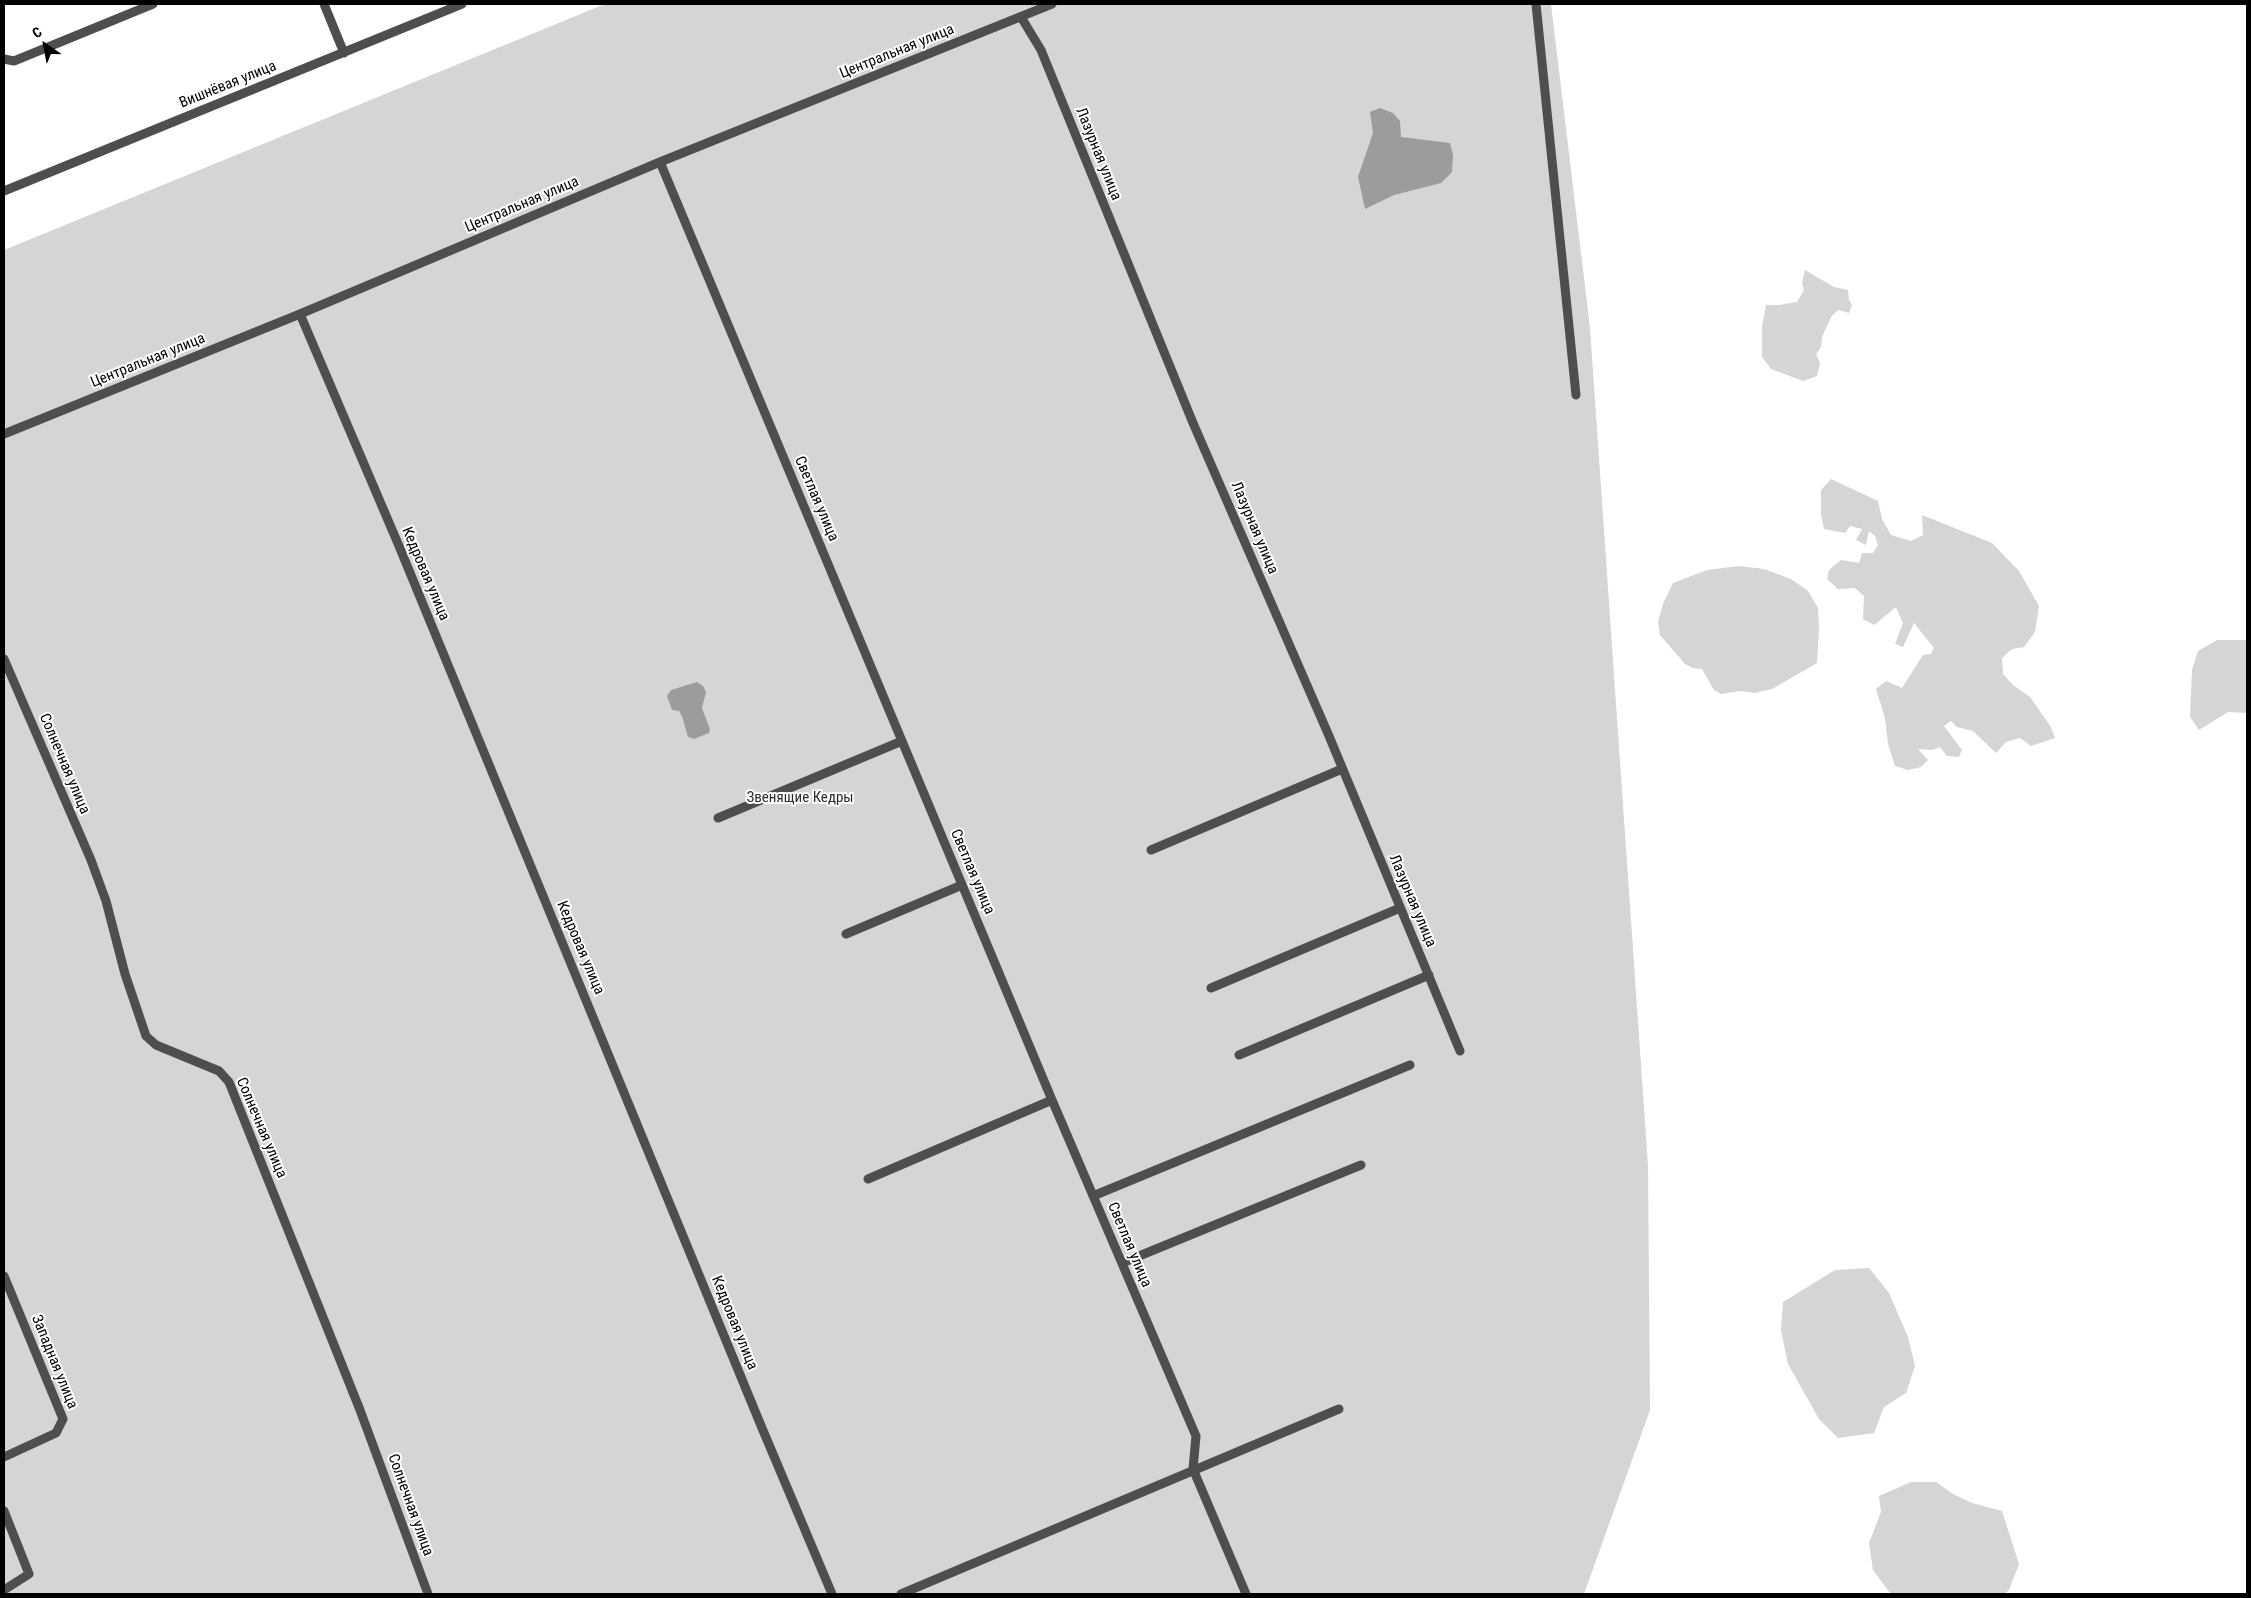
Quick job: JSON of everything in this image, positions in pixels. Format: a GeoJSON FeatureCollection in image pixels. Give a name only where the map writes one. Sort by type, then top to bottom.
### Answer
{"type":"FeatureCollection","features":[{"type":"Feature","properties":{"kind":"street"},"geometry":{"type":"LineString","coordinates":[[4,59],[14,61],[153,4]]}},
{"type":"Feature","properties":{"kind":"street"},"geometry":{"type":"LineString","coordinates":[[324,4],[344,53]]}},
{"type":"Feature","properties":{"kind":"street","name":"Вишнёвая улица"},"geometry":{"type":"LineString","coordinates":[[4,191],[462,4]]}},
{"type":"Feature","properties":{"kind":"street","name":"Центральная улица"},"geometry":{"type":"LineString","coordinates":[[4,434],[300,314],[660,162],[1052,4]]}},
{"type":"Feature","properties":{"kind":"street"},"geometry":{"type":"LineString","coordinates":[[1536,4],[1576,395]]}},
{"type":"Feature","properties":{"kind":"street","name":"Лазурная улица"},"geometry":{"type":"LineString","coordinates":[[1021,17],[1041,50],[1193,423],[1342,769],[1460,1051]]}},
{"type":"Feature","properties":{"kind":"street","name":"Светлая улица"},"geometry":{"type":"LineString","coordinates":[[660,162],[1052,1100],[1196,1436],[1193,1469],[1246,1594]]}},
{"type":"Feature","properties":{"kind":"street","name":"Кедровая улица"},"geometry":{"type":"LineString","coordinates":[[300,314],[399,546],[832,1594]]}},
{"type":"Feature","properties":{"kind":"street","name":"Солнечная улица"},"geometry":{"type":"LineString","coordinates":[[4,659],[91,860],[106,901],[125,974],[146,1036],[164,1048],[218,1071],[229,1082],[360,1410],[428,1594]]}},
{"type":"Feature","properties":{"kind":"street"},"geometry":{"type":"LineString","coordinates":[[718,818],[902,741]]}},
{"type":"Feature","properties":{"kind":"street"},"geometry":{"type":"LineString","coordinates":[[1151,850],[1342,769]]}},
{"type":"Feature","properties":{"kind":"street"},"geometry":{"type":"LineString","coordinates":[[846,934],[962,885]]}},
{"type":"Feature","properties":{"kind":"street"},"geometry":{"type":"LineString","coordinates":[[1211,988],[1400,908]]}},
{"type":"Feature","properties":{"kind":"street"},"geometry":{"type":"LineString","coordinates":[[1239,1055],[1429,975]]}},
{"type":"Feature","properties":{"kind":"street"},"geometry":{"type":"LineString","coordinates":[[1093,1196],[1410,1064]]}},
{"type":"Feature","properties":{"kind":"street"},"geometry":{"type":"LineString","coordinates":[[868,1179],[1052,1100]]}},
{"type":"Feature","properties":{"kind":"street"},"geometry":{"type":"LineString","coordinates":[[1122,1263],[1361,1165]]}},
{"type":"Feature","properties":{"kind":"street","name":"Западная улица"},"geometry":{"type":"LineString","coordinates":[[4,1276],[63,1419],[56,1433],[4,1457]]}},
{"type":"Feature","properties":{"kind":"street"},"geometry":{"type":"LineString","coordinates":[[901,1594],[1193,1469],[1339,1409]]}},
{"type":"Feature","properties":{"kind":"street"},"geometry":{"type":"LineString","coordinates":[[4,1512],[29,1574],[4,1590]]}},
{"type":"Feature","properties":{"kind":"green space","name":"Звенящие Кедры"},"geometry":{"type":"Polygon","coordinates":[[[605,4],[1551,4],[1590,328],[1648,1166],[1650,1410],[1584,1594],[4,1594],[4,250],[605,4]]]}},
{"type":"Feature","properties":{"kind":"green space"},"geometry":{"type":"Polygon","coordinates":[[[1805,270],[1834,287],[1848,290],[1849,300],[1852,305],[1849,313],[1838,310],[1831,317],[1822,337],[1821,347],[1816,354],[1820,363],[1817,376],[1803,381],[1771,369],[1762,357],[1762,327],[1766,305],[1797,302],[1804,290],[1802,283],[1805,270]]]}},
{"type":"Feature","properties":{"kind":"green space"},"geometry":{"type":"Polygon","coordinates":[[[1831,479],[1878,501],[1882,519],[1891,535],[1911,541],[1923,535],[1922,515],[1992,543],[2019,571],[2039,606],[2035,632],[2024,647],[2012,649],[2002,658],[2003,674],[2013,685],[2030,697],[2051,727],[2055,738],[2031,746],[2020,738],[2006,742],[1996,753],[1973,731],[1957,727],[1951,721],[1944,726],[1962,750],[1959,757],[1947,756],[1940,747],[1932,750],[1918,749],[1928,760],[1921,767],[1908,770],[1895,766],[1888,744],[1885,718],[1876,689],[1886,681],[1902,688],[1923,655],[1931,654],[1934,648],[1914,623],[1903,647],[1895,644],[1903,623],[1896,607],[1874,625],[1863,619],[1864,596],[1855,588],[1838,589],[1827,579],[1829,570],[1841,560],[1859,563],[1862,553],[1873,553],[1878,545],[1875,536],[1869,531],[1866,545],[1856,540],[1862,529],[1850,526],[1845,533],[1824,529],[1821,514],[1821,490],[1831,479]]]}},
{"type":"Feature","properties":{"kind":"green space"},"geometry":{"type":"Polygon","coordinates":[[[1739,566],[1764,569],[1791,579],[1808,591],[1818,608],[1817,663],[1772,689],[1755,693],[1741,691],[1721,694],[1714,690],[1702,669],[1693,668],[1685,664],[1660,635],[1658,622],[1663,604],[1673,583],[1707,570],[1739,566]]]}},
{"type":"Feature","properties":{"kind":"green space"},"geometry":{"type":"Polygon","coordinates":[[[2217,640],[2247,640],[2247,713],[2228,712],[2199,730],[2190,717],[2192,670],[2198,651],[2217,640]]]}},
{"type":"Feature","properties":{"kind":"green space"},"geometry":{"type":"Polygon","coordinates":[[[1869,1268],[1889,1293],[1908,1337],[1915,1366],[1906,1393],[1884,1407],[1874,1433],[1838,1438],[1819,1419],[1788,1364],[1781,1330],[1783,1302],[1835,1270],[1869,1268]]]}},
{"type":"Feature","properties":{"kind":"green space"},"geometry":{"type":"Polygon","coordinates":[[[1911,1482],[1936,1482],[1953,1494],[1972,1503],[2002,1511],[2019,1564],[2009,1590],[2004,1594],[1891,1594],[1873,1570],[1869,1543],[1881,1512],[1879,1496],[1911,1482]]]}},
{"type":"Feature","properties":{"kind":"shaded area"},"geometry":{"type":"Polygon","coordinates":[[[1380,108],[1393,113],[1400,121],[1401,137],[1450,143],[1453,155],[1452,172],[1441,183],[1394,195],[1365,209],[1358,177],[1373,133],[1370,112],[1380,108]]]}},
{"type":"Feature","properties":{"kind":"shaded area"},"geometry":{"type":"Polygon","coordinates":[[[697,682],[703,686],[706,692],[702,708],[710,729],[709,733],[694,739],[688,737],[682,716],[679,711],[672,710],[667,696],[671,690],[697,682]]]}}]}
